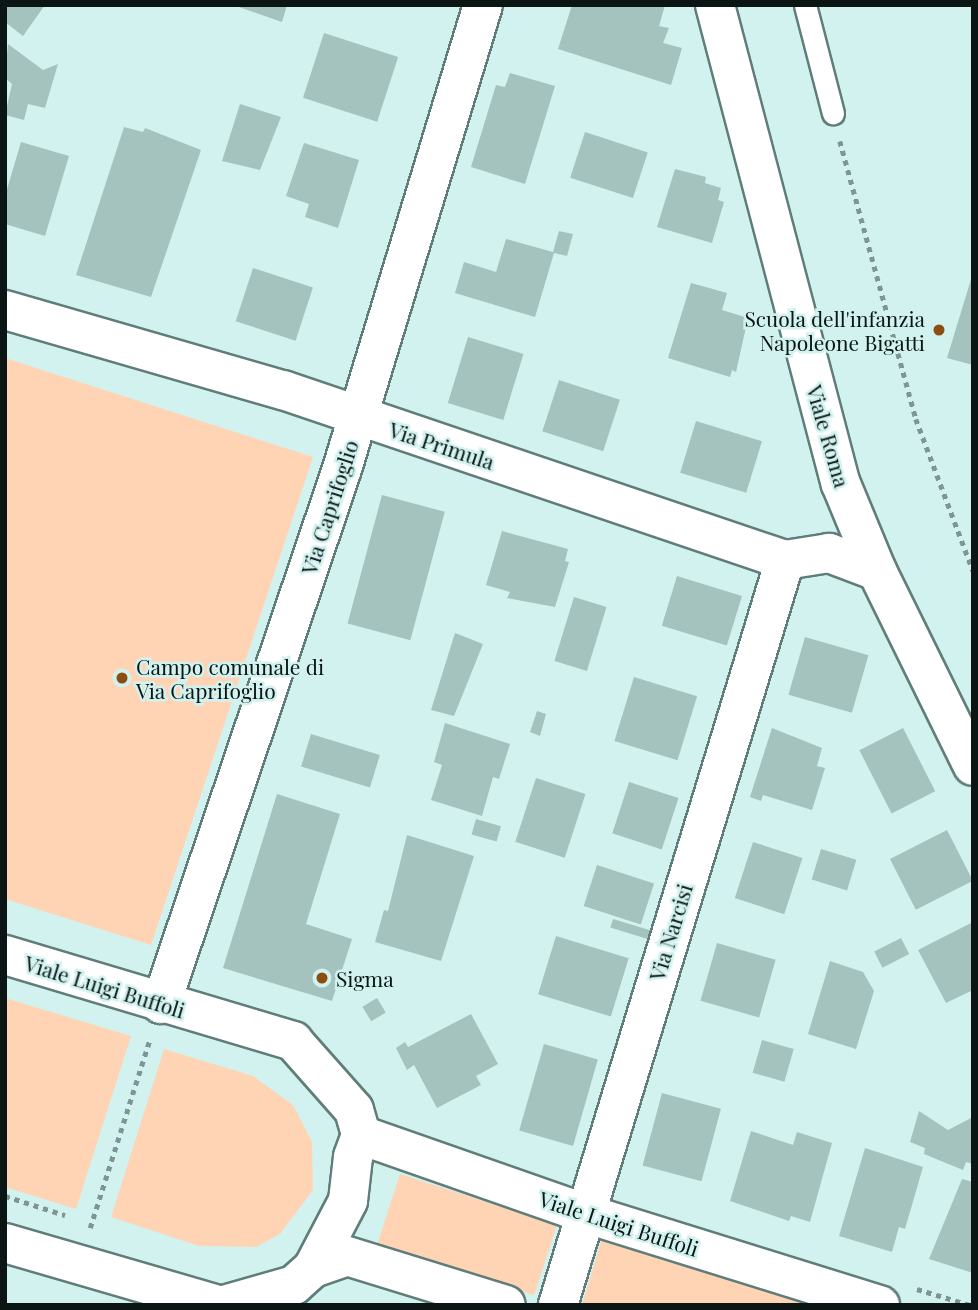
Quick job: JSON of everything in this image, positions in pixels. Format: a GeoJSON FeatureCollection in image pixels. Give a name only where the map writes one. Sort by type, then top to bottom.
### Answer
{"type":"FeatureCollection","features":[{"type":"Feature","properties":{"kind":"street","name":"Via Caprifoglio"},"geometry":{"type":"LineString","coordinates":[[153,1028],[358,417],[483,5]]}},
{"type":"Feature","properties":{"kind":"street","name":"Viale Roma"},"geometry":{"type":"LineString","coordinates":[[715,5],[841,484],[877,571],[973,766]]}},
{"type":"Feature","properties":{"kind":"street","name":"Via Primula"},"geometry":{"type":"LineString","coordinates":[[5,310],[283,390],[785,560],[828,553],[877,571]]}},
{"type":"Feature","properties":{"kind":"street","name":"Via Narcisi"},"geometry":{"type":"LineString","coordinates":[[558,1305],[785,560]]}},
{"type":"Feature","properties":{"kind":"street","name":"Viale Luigi Buffoli"},"geometry":{"type":"LineString","coordinates":[[5,955],[153,1028],[293,1041],[354,1110],[361,1135],[587,1214],[880,1305]]}},
{"type":"Feature","properties":{"kind":"street"},"geometry":{"type":"LineString","coordinates":[[313,1268],[348,1201],[353,1157],[361,1135]]}},
{"type":"Feature","properties":{"kind":"street"},"geometry":{"type":"LineString","coordinates":[[5,1243],[218,1305]]}},
{"type":"Feature","properties":{"kind":"street"},"geometry":{"type":"LineString","coordinates":[[224,1305],[293,1285],[313,1268],[347,1256],[506,1305]]}},
{"type":"Feature","properties":{"kind":"lane"},"geometry":{"type":"LineString","coordinates":[[805,5],[832,113]]}},
{"type":"Feature","properties":{"kind":"path"},"geometry":{"type":"LineString","coordinates":[[832,113],[916,419],[973,571]]}},
{"type":"Feature","properties":{"kind":"path"},"geometry":{"type":"LineString","coordinates":[[80,1265],[153,1028]]}},
{"type":"Feature","properties":{"kind":"path"},"geometry":{"type":"LineString","coordinates":[[5,1196],[104,1228]]}},
{"type":"Feature","properties":{"kind":"shaded area","name":"Campo comunale di Via Caprifoglio"},"geometry":{"type":"Polygon","coordinates":[[[5,358],[313,457],[151,945],[5,899],[5,358]]]}},
{"type":"Feature","properties":{"kind":"shaded area"},"geometry":{"type":"Polygon","coordinates":[[[5,998],[131,1036],[76,1209],[5,1187],[5,998]]]}},
{"type":"Feature","properties":{"kind":"shaded area"},"geometry":{"type":"Polygon","coordinates":[[[164,1049],[253,1076],[293,1105],[312,1142],[313,1190],[280,1234],[256,1247],[199,1246],[111,1217],[164,1049]]]}},
{"type":"Feature","properties":{"kind":"shaded area"},"geometry":{"type":"Polygon","coordinates":[[[400,1174],[557,1225],[534,1295],[377,1244],[400,1174]]]}},
{"type":"Feature","properties":{"kind":"shaded area"},"geometry":{"type":"Polygon","coordinates":[[[602,1238],[821,1305],[582,1305],[602,1238]]]}},
{"type":"Feature","properties":{"kind":"building"},"geometry":{"type":"Polygon","coordinates":[[[5,5],[45,5],[23,36],[5,22],[5,5]]]}},
{"type":"Feature","properties":{"kind":"building"},"geometry":{"type":"Polygon","coordinates":[[[233,5],[287,5],[282,22],[233,5]]]}},
{"type":"Feature","properties":{"kind":"building"},"geometry":{"type":"Polygon","coordinates":[[[572,5],[665,5],[659,26],[669,28],[663,43],[682,48],[671,85],[558,49],[572,5]]]}},
{"type":"Feature","properties":{"kind":"building"},"geometry":{"type":"Polygon","coordinates":[[[324,33],[398,57],[377,122],[303,98],[324,33]]]}},
{"type":"Feature","properties":{"kind":"building"},"geometry":{"type":"Polygon","coordinates":[[[8,44],[43,70],[58,64],[45,108],[28,104],[24,120],[5,115],[12,84],[5,78],[8,44]]]}},
{"type":"Feature","properties":{"kind":"building"},"geometry":{"type":"Polygon","coordinates":[[[510,73],[555,86],[525,184],[471,167],[496,85],[505,87],[510,73]]]}},
{"type":"Feature","properties":{"kind":"building"},"geometry":{"type":"Polygon","coordinates":[[[240,104],[281,117],[260,170],[222,161],[240,104]]]}},
{"type":"Feature","properties":{"kind":"building"},"geometry":{"type":"Polygon","coordinates":[[[124,127],[143,132],[145,128],[201,150],[151,297],[76,275],[124,127]]]}},
{"type":"Feature","properties":{"kind":"building"},"geometry":{"type":"Polygon","coordinates":[[[585,132],[648,152],[633,198],[570,178],[585,132]]]}},
{"type":"Feature","properties":{"kind":"building"},"geometry":{"type":"Polygon","coordinates":[[[21,142],[69,156],[45,236],[5,224],[5,196],[21,142]]]}},
{"type":"Feature","properties":{"kind":"building"},"geometry":{"type":"Polygon","coordinates":[[[304,143],[359,160],[338,228],[305,217],[309,204],[286,196],[304,143]]]}},
{"type":"Feature","properties":{"kind":"building"},"geometry":{"type":"Polygon","coordinates":[[[675,169],[706,177],[705,183],[721,188],[718,200],[724,202],[712,243],[657,227],[675,169]]]}},
{"type":"Feature","properties":{"kind":"building"},"geometry":{"type":"Polygon","coordinates":[[[559,231],[573,234],[567,256],[554,253],[535,317],[455,293],[464,262],[496,272],[506,239],[553,252],[559,231]]]}},
{"type":"Feature","properties":{"kind":"building"},"geometry":{"type":"Polygon","coordinates":[[[253,268],[313,287],[296,341],[236,321],[253,268]]]}},
{"type":"Feature","properties":{"kind":"building"},"geometry":{"type":"Polygon","coordinates":[[[973,276],[973,365],[947,358],[973,276]]]}},
{"type":"Feature","properties":{"kind":"building"},"geometry":{"type":"Polygon","coordinates":[[[691,283],[727,293],[722,310],[748,318],[736,372],[732,370],[730,377],[668,358],[691,283]]]}},
{"type":"Feature","properties":{"kind":"building"},"geometry":{"type":"Polygon","coordinates":[[[468,337],[523,354],[503,420],[448,403],[468,337]]]}},
{"type":"Feature","properties":{"kind":"building"},"geometry":{"type":"Polygon","coordinates":[[[559,380],[620,400],[603,451],[542,431],[559,380]]]}},
{"type":"Feature","properties":{"kind":"building"},"geometry":{"type":"Polygon","coordinates":[[[696,421],[762,441],[746,493],[680,473],[696,421]]]}},
{"type":"Feature","properties":{"kind":"building"},"geometry":{"type":"Polygon","coordinates":[[[382,495],[445,512],[410,640],[348,623],[382,495]]]}},
{"type":"Feature","properties":{"kind":"building"},"geometry":{"type":"Polygon","coordinates":[[[502,531],[568,549],[565,561],[569,562],[555,607],[507,598],[510,592],[486,585],[502,531]]]}},
{"type":"Feature","properties":{"kind":"building"},"geometry":{"type":"Polygon","coordinates":[[[677,576],[742,596],[727,646],[662,626],[677,576]]]}},
{"type":"Feature","properties":{"kind":"building"},"geometry":{"type":"Polygon","coordinates":[[[574,597],[607,607],[587,671],[554,661],[574,597]]]}},
{"type":"Feature","properties":{"kind":"building"},"geometry":{"type":"Polygon","coordinates":[[[455,633],[483,644],[454,716],[431,710],[455,633]]]}},
{"type":"Feature","properties":{"kind":"building"},"geometry":{"type":"Polygon","coordinates":[[[805,637],[868,655],[852,713],[788,695],[805,637]]]}},
{"type":"Feature","properties":{"kind":"building"},"geometry":{"type":"Polygon","coordinates":[[[634,677],[697,696],[678,760],[614,741],[634,677]]]}},
{"type":"Feature","properties":{"kind":"building"},"geometry":{"type":"Polygon","coordinates":[[[537,711],[546,714],[540,736],[530,732],[537,711]]]}},
{"type":"Feature","properties":{"kind":"building"},"geometry":{"type":"Polygon","coordinates":[[[445,723],[510,744],[499,779],[493,777],[482,816],[431,800],[442,765],[434,762],[445,723]]]}},
{"type":"Feature","properties":{"kind":"building"},"geometry":{"type":"Polygon","coordinates":[[[772,728],[822,748],[817,766],[825,768],[812,810],[763,795],[761,801],[750,797],[772,728]]]}},
{"type":"Feature","properties":{"kind":"building"},"geometry":{"type":"Polygon","coordinates":[[[903,728],[935,791],[892,814],[859,750],[903,728]]]}},
{"type":"Feature","properties":{"kind":"building"},"geometry":{"type":"Polygon","coordinates":[[[311,734],[380,755],[370,788],[301,767],[311,734]]]}},
{"type":"Feature","properties":{"kind":"building"},"geometry":{"type":"Polygon","coordinates":[[[536,778],[585,794],[565,858],[515,842],[536,778]]]}},
{"type":"Feature","properties":{"kind":"building"},"geometry":{"type":"Polygon","coordinates":[[[629,782],[678,798],[662,849],[612,833],[629,782]]]}},
{"type":"Feature","properties":{"kind":"building"},"geometry":{"type":"Polygon","coordinates":[[[277,794],[340,814],[306,924],[352,939],[332,1001],[223,968],[277,794]]]}},
{"type":"Feature","properties":{"kind":"building"},"geometry":{"type":"Polygon","coordinates":[[[476,819],[501,826],[497,842],[472,834],[476,819]]]}},
{"type":"Feature","properties":{"kind":"building"},"geometry":{"type":"Polygon","coordinates":[[[947,830],[973,881],[916,910],[890,859],[947,830]]]}},
{"type":"Feature","properties":{"kind":"building"},"geometry":{"type":"Polygon","coordinates":[[[407,835],[474,856],[441,961],[375,942],[384,910],[388,911],[407,835]]]}},
{"type":"Feature","properties":{"kind":"building"},"geometry":{"type":"Polygon","coordinates":[[[753,842],[802,858],[784,914],[735,898],[753,842]]]}},
{"type":"Feature","properties":{"kind":"building"},"geometry":{"type":"Polygon","coordinates":[[[821,849],[856,860],[847,890],[812,880],[821,849]]]}},
{"type":"Feature","properties":{"kind":"building"},"geometry":{"type":"Polygon","coordinates":[[[597,865],[654,884],[641,924],[584,906],[597,865]]]}},
{"type":"Feature","properties":{"kind":"building"},"geometry":{"type":"Polygon","coordinates":[[[613,919],[655,932],[652,940],[610,928],[613,919]]]}},
{"type":"Feature","properties":{"kind":"building"},"geometry":{"type":"Polygon","coordinates":[[[973,922],[973,990],[946,1003],[918,950],[973,922]]]}},
{"type":"Feature","properties":{"kind":"building"},"geometry":{"type":"Polygon","coordinates":[[[556,936],[629,958],[611,1017],[538,994],[556,936]]]}},
{"type":"Feature","properties":{"kind":"building"},"geometry":{"type":"Polygon","coordinates":[[[901,938],[909,954],[882,968],[874,952],[901,938]]]}},
{"type":"Feature","properties":{"kind":"building"},"geometry":{"type":"Polygon","coordinates":[[[717,943],[776,960],[759,1017],[700,1001],[717,943]]]}},
{"type":"Feature","properties":{"kind":"building"},"geometry":{"type":"Polygon","coordinates":[[[830,961],[863,972],[874,991],[856,1049],[808,1034],[830,961]]]}},
{"type":"Feature","properties":{"kind":"building"},"geometry":{"type":"Polygon","coordinates":[[[377,998],[386,1013],[371,1021],[362,1007],[377,998]]]}},
{"type":"Feature","properties":{"kind":"building"},"geometry":{"type":"Polygon","coordinates":[[[471,1014],[498,1064],[476,1076],[481,1085],[437,1108],[414,1065],[407,1070],[396,1048],[405,1042],[408,1047],[471,1014]]]}},
{"type":"Feature","properties":{"kind":"building"},"geometry":{"type":"Polygon","coordinates":[[[762,1040],[794,1049],[784,1082],[753,1073],[762,1040]]]}},
{"type":"Feature","properties":{"kind":"building"},"geometry":{"type":"Polygon","coordinates":[[[544,1044],[598,1059],[573,1146],[519,1131],[544,1044]]]}},
{"type":"Feature","properties":{"kind":"building"},"geometry":{"type":"Polygon","coordinates":[[[662,1093],[721,1109],[702,1181],[643,1165],[662,1093]]]}},
{"type":"Feature","properties":{"kind":"building"},"geometry":{"type":"Polygon","coordinates":[[[919,1111],[948,1130],[973,1117],[973,1164],[966,1162],[963,1170],[924,1154],[925,1148],[910,1142],[919,1111]]]}},
{"type":"Feature","properties":{"kind":"building"},"geometry":{"type":"Polygon","coordinates":[[[751,1131],[793,1145],[797,1132],[832,1143],[810,1222],[791,1216],[789,1221],[730,1201],[751,1131]]]}},
{"type":"Feature","properties":{"kind":"building"},"geometry":{"type":"Polygon","coordinates":[[[865,1148],[923,1167],[905,1229],[899,1227],[892,1252],[839,1236],[865,1148]]]}},
{"type":"Feature","properties":{"kind":"building"},"geometry":{"type":"Polygon","coordinates":[[[962,1179],[973,1182],[973,1273],[929,1259],[962,1179]]]}},
{"type":"Feature","properties":{"kind":"place","name":"Scuola dell'infanzia Napoleone Bigatti"},"geometry":{"type":"Point","coordinates":[939,330]}},
{"type":"Feature","properties":{"kind":"place","name":"Campo comunale di Via Caprifoglio"},"geometry":{"type":"Point","coordinates":[122,678]}},
{"type":"Feature","properties":{"kind":"place","name":"Sigma"},"geometry":{"type":"Point","coordinates":[322,978]}}]}
